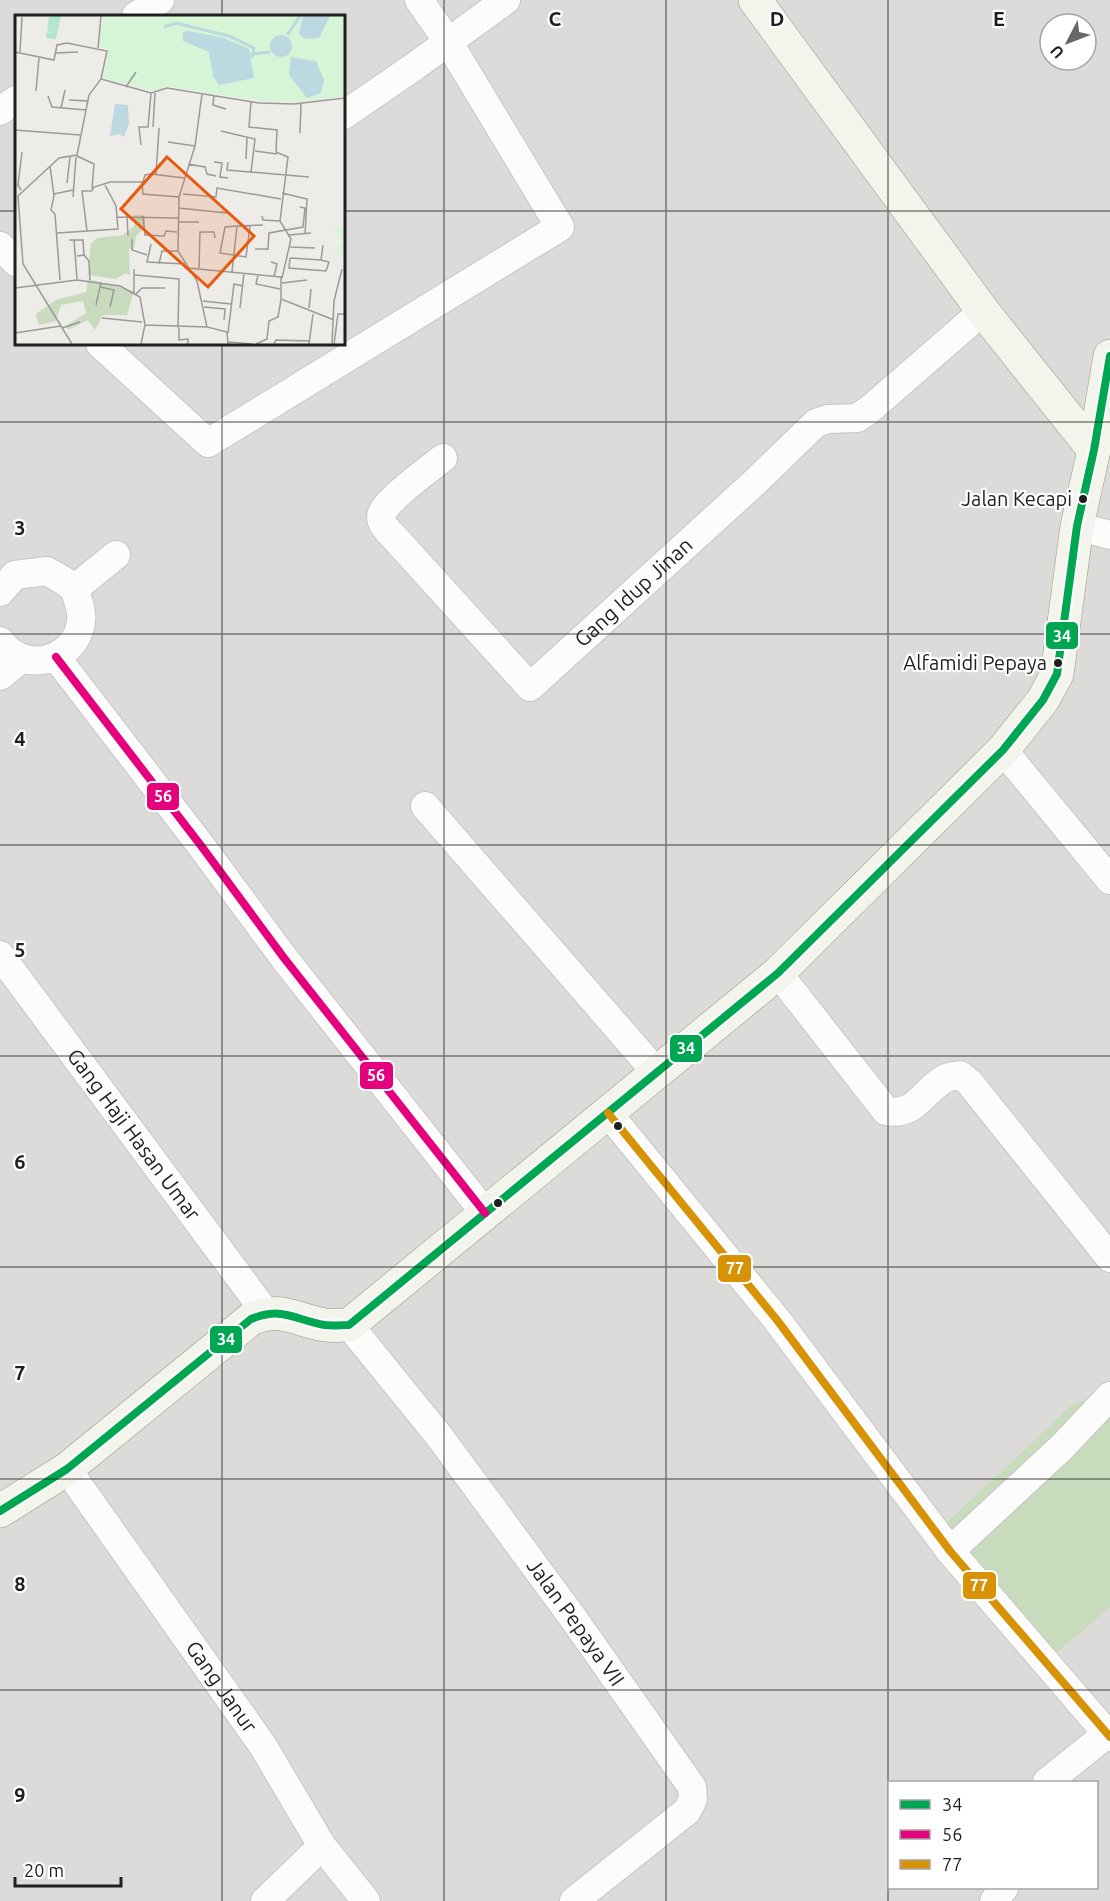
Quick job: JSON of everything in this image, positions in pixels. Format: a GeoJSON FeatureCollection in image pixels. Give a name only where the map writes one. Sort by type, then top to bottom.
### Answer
{"type":"FeatureCollection","features":[{"type":"Feature","properties":{"kind":"street"},"geometry":{"type":"LineString","coordinates":[[138,15],[160,0]]}},
{"type":"Feature","properties":{"kind":"street"},"geometry":{"type":"LineString","coordinates":[[101,345],[208,443],[560,227],[449,43],[419,0]]}},
{"type":"Feature","properties":{"kind":"street"},"geometry":{"type":"LineString","coordinates":[[345,114],[449,43],[506,0]]}},
{"type":"Feature","properties":{"kind":"street"},"geometry":{"type":"LineString","coordinates":[[755,0],[983,311],[1094,450]]}},
{"type":"Feature","properties":{"kind":"street"},"geometry":{"type":"LineString","coordinates":[[0,111],[15,101]]}},
{"type":"Feature","properties":{"kind":"street"},"geometry":{"type":"LineString","coordinates":[[0,246],[15,261]]}},
{"type":"Feature","properties":{"kind":"street","name":"Gang Idup Jinan"},"geometry":{"type":"LineString","coordinates":[[442,458],[381,512],[383,525],[530,687],[756,482],[816,423],[828,419],[857,418],[869,410],[983,311]]}},
{"type":"Feature","properties":{"kind":"street"},"geometry":{"type":"LineString","coordinates":[[0,1511],[67,1469],[250,1319],[266,1313],[285,1313],[325,1325],[349,1325],[778,973],[1004,750],[1043,700],[1057,674],[1077,526],[1094,450],[1110,356]]}},
{"type":"Feature","properties":{"kind":"street"},"geometry":{"type":"LineString","coordinates":[[1077,526],[1110,536]]}},
{"type":"Feature","properties":{"kind":"street"},"geometry":{"type":"LineString","coordinates":[[74,589],[116,555]]}},
{"type":"Feature","properties":{"kind":"street"},"geometry":{"type":"LineString","coordinates":[[0,592],[15,575],[47,571],[74,589],[82,614],[76,640],[57,657],[39,662],[7,659]]}},
{"type":"Feature","properties":{"kind":"street"},"geometry":{"type":"LineString","coordinates":[[57,657],[284,958],[485,1213]]}},
{"type":"Feature","properties":{"kind":"street"},"geometry":{"type":"LineString","coordinates":[[1004,750],[1110,880]]}},
{"type":"Feature","properties":{"kind":"street"},"geometry":{"type":"LineString","coordinates":[[425,806],[657,1073]]}},
{"type":"Feature","properties":{"kind":"street","name":"Gang Haji Hasan Umar"},"geometry":{"type":"LineString","coordinates":[[0,955],[266,1313]]}},
{"type":"Feature","properties":{"kind":"street"},"geometry":{"type":"LineString","coordinates":[[778,973],[886,1111],[898,1113],[907,1110],[947,1078],[960,1075],[969,1082],[1110,1258]]}},
{"type":"Feature","properties":{"kind":"street"},"geometry":{"type":"LineString","coordinates":[[608,1113],[777,1320],[950,1551],[1108,1735],[1048,1781]]}},
{"type":"Feature","properties":{"kind":"street","name":"Jalan Pepaya VII"},"geometry":{"type":"LineString","coordinates":[[349,1325],[439,1436],[573,1618],[692,1787],[693,1799],[687,1811],[574,1901]]}},
{"type":"Feature","properties":{"kind":"street"},"geometry":{"type":"LineString","coordinates":[[950,1551],[1062,1448],[1110,1396]]}},
{"type":"Feature","properties":{"kind":"street","name":"Gang Janur"},"geometry":{"type":"LineString","coordinates":[[67,1469],[262,1746],[322,1846],[366,1901]]}},
{"type":"Feature","properties":{"kind":"street"},"geometry":{"type":"LineString","coordinates":[[265,1901],[322,1846]]}},
{"type":"Feature","properties":{"kind":"shaded area"},"geometry":{"type":"Polygon","coordinates":[[[0,0],[1110,0],[1110,1901],[0,1901],[0,0]]]}},
{"type":"Feature","properties":{"kind":"green space"},"geometry":{"type":"Polygon","coordinates":[[[1110,1398],[1110,1607],[1038,1669],[925,1543],[1075,1402],[1110,1398]]]}},
{"type":"Feature","properties":{"kind":"transit line","name":"34"},"geometry":{"type":"LineString","coordinates":[[0,1511],[67,1469],[251,1319],[262,1315],[281,1314],[325,1325],[349,1325],[778,973],[1003,750],[1043,700],[1057,674],[1077,526],[1094,450],[1110,356]]}},
{"type":"Feature","properties":{"kind":"transit line","name":"56"},"geometry":{"type":"LineString","coordinates":[[56,657],[284,958],[485,1213]]}},
{"type":"Feature","properties":{"kind":"transit line","name":"77"},"geometry":{"type":"LineString","coordinates":[[608,1113],[777,1320],[950,1551],[1110,1737]]}},
{"type":"Feature","properties":{"kind":"place","name":"Jalan Kecapi"},"geometry":{"type":"Point","coordinates":[1083,499]}},
{"type":"Feature","properties":{"kind":"place","name":"Alfamidi Pepaya"},"geometry":{"type":"Point","coordinates":[1058,663]}}]}
